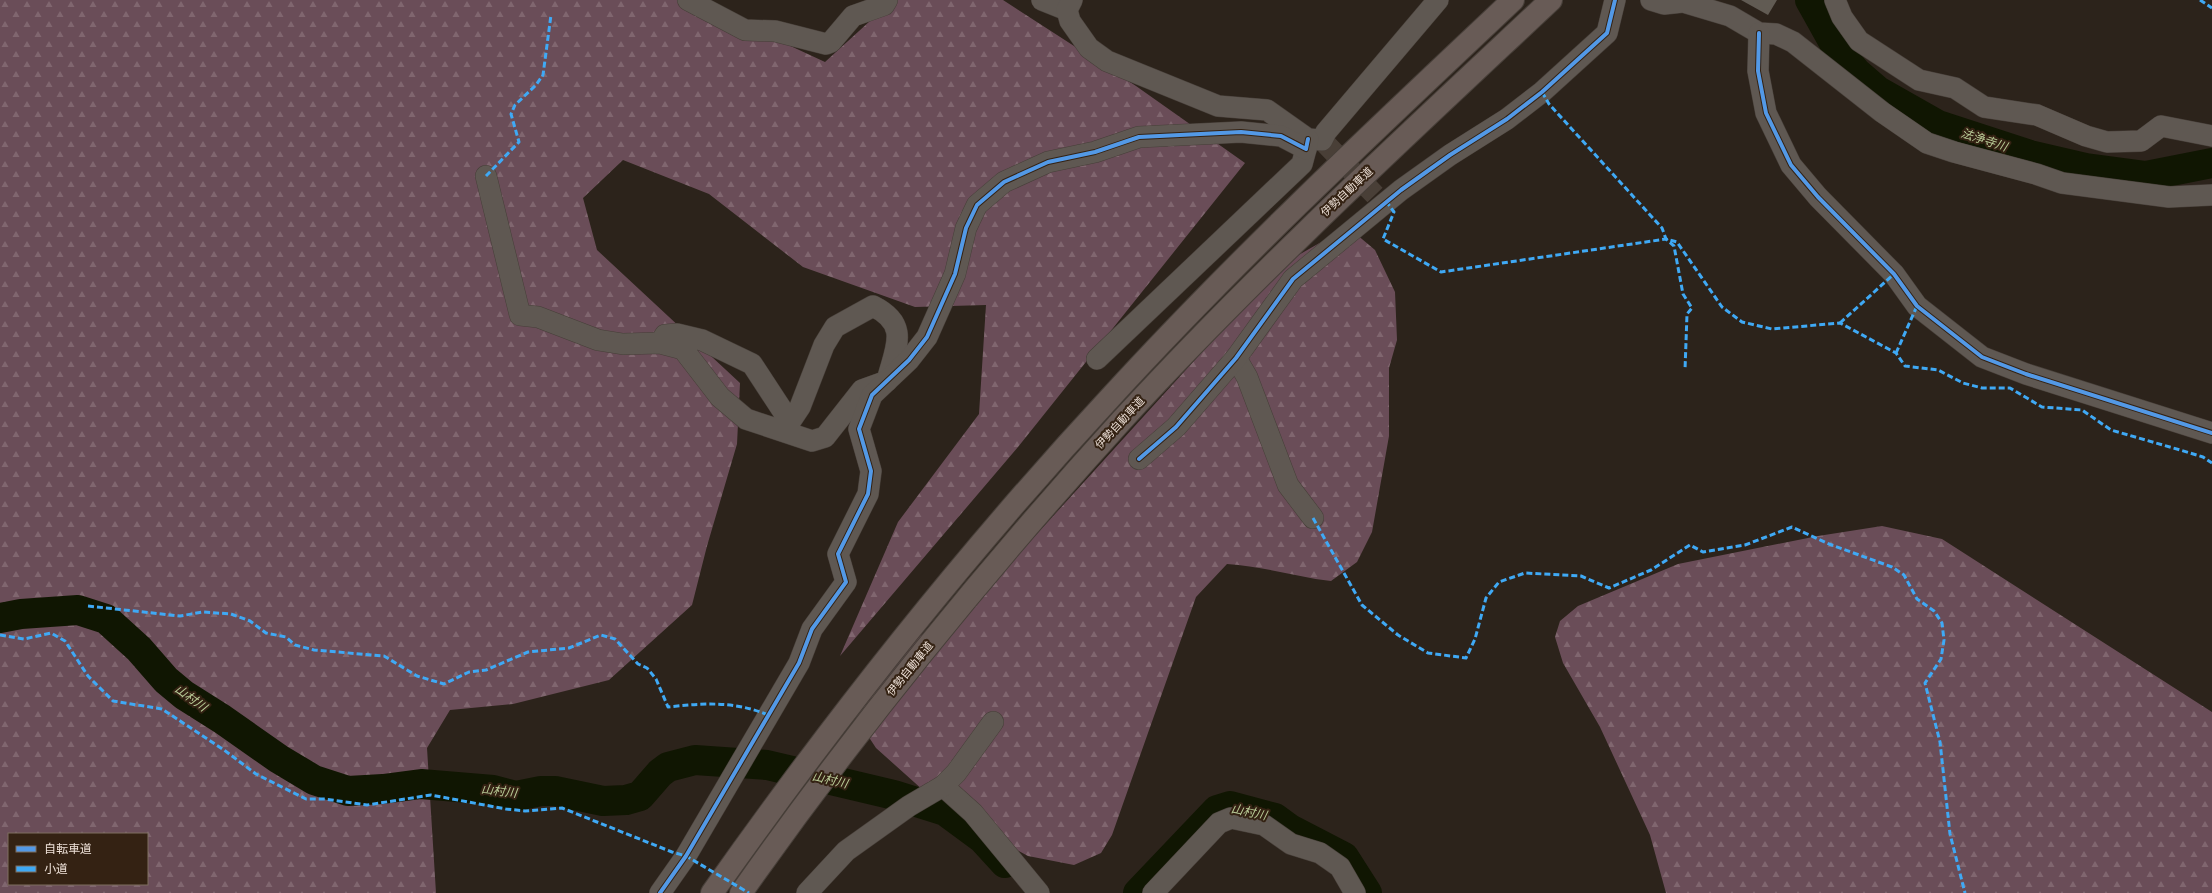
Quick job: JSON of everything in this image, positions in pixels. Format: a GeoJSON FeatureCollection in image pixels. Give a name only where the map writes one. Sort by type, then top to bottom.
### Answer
{"type":"FeatureCollection","features":[{"type":"Feature","properties":{"kind":"highway"},"geometry":{"type":"LineString","coordinates":[[712,893],[844,713],[942,591],[1068,444],[1204,298],[1298,203],[1513,0]]}},
{"type":"Feature","properties":{"kind":"highway","name":"伊勢自動車道"},"geometry":{"type":"LineString","coordinates":[[741,893],[859,734],[960,607],[1123,420],[1316,221],[1552,0]]}},
{"type":"Feature","properties":{"kind":"street"},"geometry":{"type":"LineString","coordinates":[[688,0],[745,30],[775,31],[826,44],[831,42],[853,16],[884,5],[888,0]]}},
{"type":"Feature","properties":{"kind":"street"},"geometry":{"type":"LineString","coordinates":[[1042,0],[1070,5],[1070,21],[1089,48],[1107,61],[1218,106],[1268,110],[1308,144]]}},
{"type":"Feature","properties":{"kind":"street"},"geometry":{"type":"LineString","coordinates":[[660,893],[686,856],[799,663],[812,629],[846,582],[838,554],[868,494],[871,471],[859,429],[872,395],[908,360],[927,337],[955,274],[966,228],[977,205],[1004,182],[1048,162],[1095,152],[1139,138],[1241,132],[1281,136],[1308,144],[1322,140],[1326,132],[1438,0]]}},
{"type":"Feature","properties":{"kind":"street"},"geometry":{"type":"LineString","coordinates":[[1139,459],[1176,427],[1236,358],[1293,279],[1380,198],[1507,119],[1542,92],[1606,33],[1616,0]]}},
{"type":"Feature","properties":{"kind":"street"},"geometry":{"type":"LineString","coordinates":[[1651,0],[1664,4],[1683,1],[1730,16],[1759,33],[1776,34],[1793,42],[1882,112],[1927,143],[1940,148],[2003,167],[2036,174],[2062,184],[2169,197],[2212,195]]}},
{"type":"Feature","properties":{"kind":"street"},"geometry":{"type":"LineString","coordinates":[[1835,0],[1842,17],[1859,41],[1919,80],[1955,88],[1984,108],[2037,115],[2086,136],[2107,142],[2141,141],[2160,126],[2212,136]]}},
{"type":"Feature","properties":{"kind":"street"},"geometry":{"type":"LineString","coordinates":[[1759,33],[1758,71],[1766,113],[1791,165],[1818,197],[1894,274],[1917,306],[1982,357],[2026,374],[2212,433]]}},
{"type":"Feature","properties":{"kind":"street"},"geometry":{"type":"LineString","coordinates":[[1097,359],[1302,164],[1308,144]]}},
{"type":"Feature","properties":{"kind":"street"},"geometry":{"type":"LineString","coordinates":[[486,176],[520,315],[538,317],[598,340],[623,344],[660,343],[683,349],[720,397],[746,419],[789,427],[812,441],[825,437],[862,390],[887,381]]}},
{"type":"Feature","properties":{"kind":"street"},"geometry":{"type":"LineString","coordinates":[[789,427],[800,407],[824,345],[835,327],[873,306],[887,313],[896,325],[899,338],[887,381]]}},
{"type":"Feature","properties":{"kind":"street"},"geometry":{"type":"LineString","coordinates":[[660,343],[665,335],[677,334],[702,340],[752,364],[789,427]]}},
{"type":"Feature","properties":{"kind":"street"},"geometry":{"type":"LineString","coordinates":[[1236,358],[1247,377],[1288,485],[1313,518]]}},
{"type":"Feature","properties":{"kind":"street"},"geometry":{"type":"LineString","coordinates":[[807,893],[846,851],[909,806],[943,786],[956,773],[993,722]]}},
{"type":"Feature","properties":{"kind":"street"},"geometry":{"type":"LineString","coordinates":[[943,786],[973,813],[1039,893]]}},
{"type":"Feature","properties":{"kind":"street"},"geometry":{"type":"LineString","coordinates":[[1153,893],[1219,823],[1231,818],[1264,825],[1291,844],[1320,853],[1340,867],[1355,893]]}},
{"type":"Feature","properties":{"kind":"green space"},"geometry":{"type":"Polygon","coordinates":[[[0,0],[691,0],[825,62],[893,0],[1003,0],[1136,86],[1245,163],[1018,447],[840,656],[898,522],[979,414],[986,305],[915,307],[803,267],[709,194],[623,160],[583,198],[597,250],[740,383],[737,444],[707,546],[692,605],[609,680],[513,704],[450,710],[427,748],[436,893],[0,893],[0,0]]]}},
{"type":"Feature","properties":{"kind":"green space"},"geometry":{"type":"Polygon","coordinates":[[[1356,234],[1375,250],[1395,292],[1397,340],[1389,368],[1389,436],[1372,532],[1357,562],[1331,581],[1253,567],[1227,564],[1196,597],[1112,835],[1101,853],[1074,865],[1028,856],[981,831],[924,791],[876,748],[851,710],[855,691],[1025,547],[1281,265],[1323,241],[1356,234]]]}},
{"type":"Feature","properties":{"kind":"green space"},"geometry":{"type":"Polygon","coordinates":[[[1882,526],[1942,539],[2212,712],[2212,893],[1666,893],[1650,835],[1600,727],[1563,663],[1555,637],[1560,621],[1578,606],[1678,564],[1818,536],[1882,526]]]}},
{"type":"Feature","properties":{"kind":"building"},"geometry":{"type":"Polygon","coordinates":[[[1741,0],[1777,0],[1768,15],[1741,0]]]}},
{"type":"Feature","properties":{"kind":"waterway","name":"法浄寺川"},"geometry":{"type":"LineString","coordinates":[[1810,0],[1839,52],[1856,72],[1878,91],[1938,125],[2030,155],[2086,168],[2146,176],[2212,163]]}},
{"type":"Feature","properties":{"kind":"waterway","name":"山村川"},"geometry":{"type":"LineString","coordinates":[[0,618],[21,614],[78,610],[106,619],[139,649],[166,680],[184,695],[222,719],[279,759],[314,780],[348,791],[383,789],[421,784],[493,790],[516,796],[541,791],[555,791],[603,801],[626,800],[640,796],[660,773],[668,767],[695,760],[767,765],[894,795],[945,811],[983,839],[1005,863]]}},
{"type":"Feature","properties":{"kind":"waterway","name":"山村川"},"geometry":{"type":"LineString","coordinates":[[1138,893],[1217,810],[1230,806],[1275,818],[1290,829],[1344,857],[1367,893]]}},
{"type":"Feature","properties":{"kind":"tunnel"},"geometry":{"type":"LineString","coordinates":[[1322,140],[1375,195]]}},
{"type":"Feature","properties":{"kind":"marked path"},"geometry":{"type":"LineString","coordinates":[[2200,0],[2212,8]]}},
{"type":"Feature","properties":{"kind":"marked path"},"geometry":{"type":"LineString","coordinates":[[486,176],[519,142],[511,114],[515,105],[536,85],[543,75],[551,15]]}},
{"type":"Feature","properties":{"kind":"marked path"},"geometry":{"type":"LineString","coordinates":[[1542,92],[1549,104],[1662,228],[1666,239],[1677,242],[1722,307],[1742,322],[1772,329],[1840,323],[1896,353],[1905,366],[1938,370],[1963,383],[1982,388],[2010,388],[2042,407],[2082,410],[2111,430],[2203,457],[2212,463]]}},
{"type":"Feature","properties":{"kind":"marked path"},"geometry":{"type":"LineString","coordinates":[[1386,201],[1394,212],[1383,239],[1441,272],[1666,239],[1674,246],[1683,294],[1692,308],[1687,314],[1685,370]]}},
{"type":"Feature","properties":{"kind":"marked path"},"geometry":{"type":"LineString","coordinates":[[1840,323],[1894,274]]}},
{"type":"Feature","properties":{"kind":"marked path"},"geometry":{"type":"LineString","coordinates":[[1896,353],[1917,306]]}},
{"type":"Feature","properties":{"kind":"marked path"},"geometry":{"type":"LineString","coordinates":[[1313,518],[1362,605],[1398,635],[1428,653],[1466,658],[1475,639],[1486,598],[1499,582],[1525,573],[1581,576],[1609,588],[1651,570],[1690,545],[1703,552],[1745,545],[1792,527],[1829,544],[1892,567],[1904,575],[1917,599],[1934,611],[1942,623],[1944,640],[1941,659],[1925,683],[1940,742],[1950,834],[1965,893]]}},
{"type":"Feature","properties":{"kind":"marked path"},"geometry":{"type":"LineString","coordinates":[[88,606],[180,616],[203,612],[231,614],[250,621],[266,633],[286,637],[295,645],[314,650],[384,656],[417,676],[444,684],[469,672],[486,670],[528,652],[569,648],[601,635],[615,639],[638,664],[647,668],[656,679],[668,707],[719,704],[743,707],[768,715]]}},
{"type":"Feature","properties":{"kind":"marked path"},"geometry":{"type":"LineString","coordinates":[[0,635],[24,639],[51,633],[65,641],[88,676],[113,701],[162,709],[224,750],[256,774],[306,799],[325,799],[367,805],[431,795],[506,809],[525,811],[562,808],[672,852],[686,856],[749,893]]}},
{"type":"Feature","properties":{"kind":"cycle path"},"geometry":{"type":"LineString","coordinates":[[1139,459],[1176,427],[1236,358],[1293,279],[1401,190],[1450,155],[1507,119],[1542,92],[1607,33],[1615,0]]}},
{"type":"Feature","properties":{"kind":"cycle path"},"geometry":{"type":"LineString","coordinates":[[1759,33],[1758,71],[1766,113],[1791,165],[1818,197],[1894,274],[1917,306],[1982,357],[2026,374],[2212,433]]}},
{"type":"Feature","properties":{"kind":"cycle path"},"geometry":{"type":"LineString","coordinates":[[660,893],[686,856],[799,663],[812,629],[846,582],[838,554],[868,494],[871,471],[859,429],[872,395],[909,360],[927,337],[955,274],[966,228],[977,205],[1004,182],[1048,162],[1095,152],[1139,137],[1241,132],[1281,136],[1306,149],[1308,139]]}}]}
